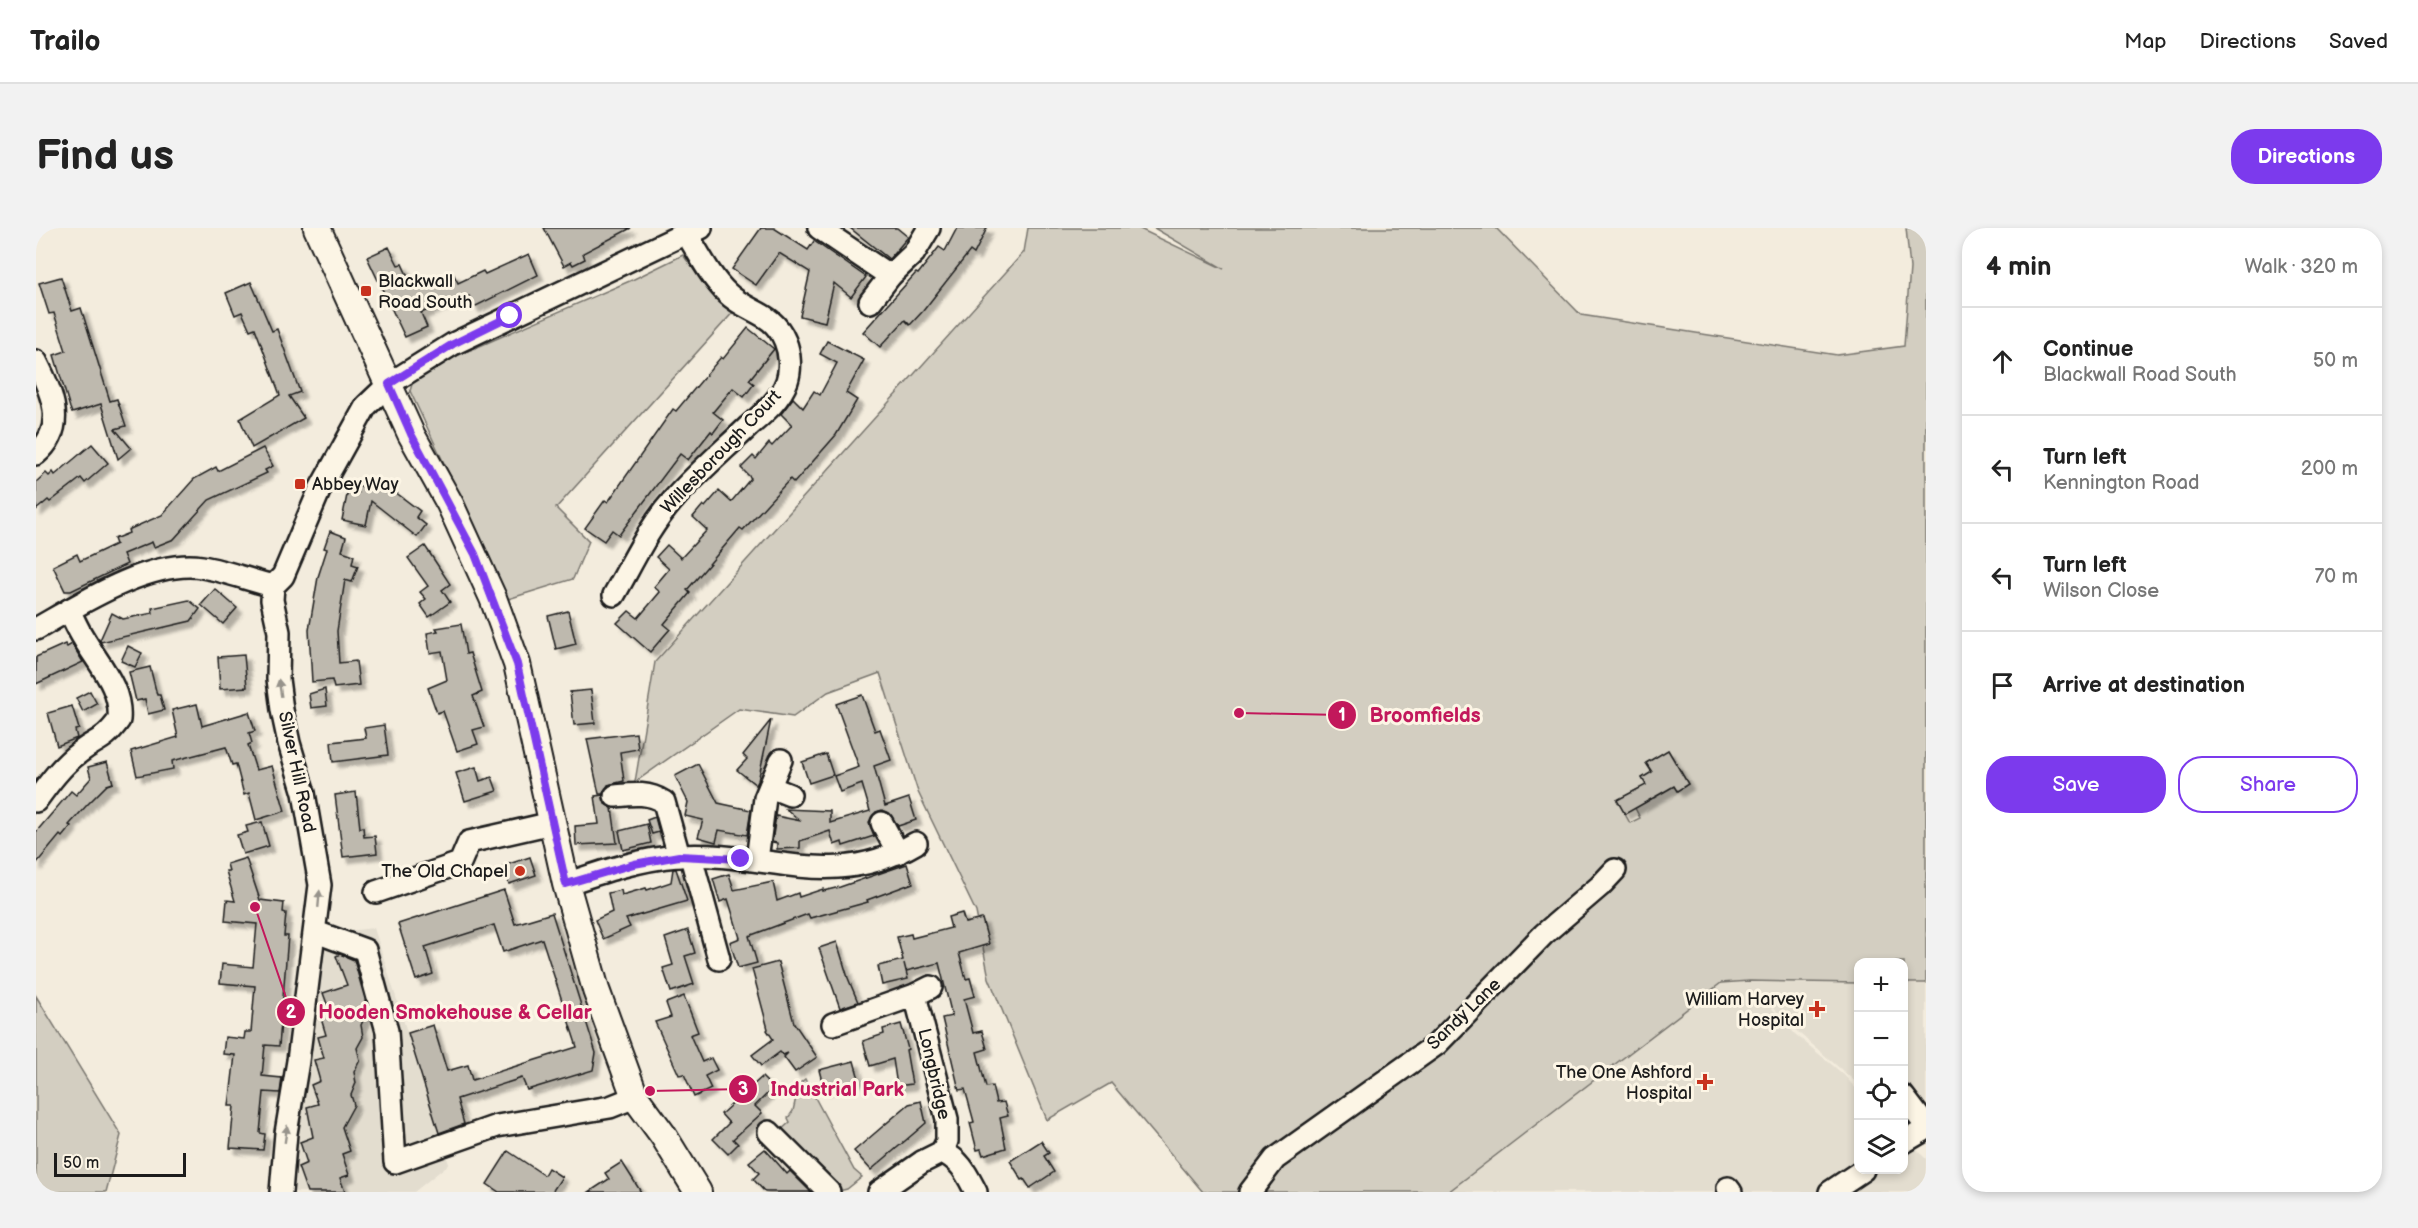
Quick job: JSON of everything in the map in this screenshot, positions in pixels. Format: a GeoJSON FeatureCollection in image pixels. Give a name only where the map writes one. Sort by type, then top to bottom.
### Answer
{"type":"FeatureCollection","features":[{"type":"Feature","properties":{"kind":"main road"},"geometry":{"type":"LineString","coordinates":[[317,228],[411,434],[475,554],[494,598],[517,664],[566,884],[596,990],[635,1097],[663,1135],[698,1192]]}},
{"type":"Feature","properties":{"kind":"street"},"geometry":{"type":"LineString","coordinates":[[819,228],[890,276]]}},
{"type":"Feature","properties":{"kind":"street"},"geometry":{"type":"LineString","coordinates":[[870,302],[890,276],[914,253],[929,228]]}},
{"type":"Feature","properties":{"kind":"street"},"geometry":{"type":"LineString","coordinates":[[36,629],[69,610],[141,575],[165,568],[200,566],[273,593],[283,576],[320,489],[366,406],[389,384],[453,344],[687,231]]}},
{"type":"Feature","properties":{"kind":"street","name":"Willesborough Court"},"geometry":{"type":"LineString","coordinates":[[614,595],[645,535],[673,499],[779,397],[787,381],[790,362],[786,342],[775,324],[761,312],[728,294],[687,231]]}},
{"type":"Feature","properties":{"kind":"street"},"geometry":{"type":"LineString","coordinates":[[36,361],[45,378],[55,419],[51,439],[36,454]]}},
{"type":"Feature","properties":{"kind":"street","name":"Silver Hill Road"},"geometry":{"type":"LineString","coordinates":[[273,593],[279,632],[278,679],[282,710],[289,744],[304,793],[320,880],[316,932],[286,1133],[281,1192]]}},
{"type":"Feature","properties":{"kind":"street"},"geometry":{"type":"LineString","coordinates":[[36,801],[67,762],[82,750],[105,738],[119,720],[117,699],[112,683],[69,610]]}},
{"type":"Feature","properties":{"kind":"street"},"geometry":{"type":"LineString","coordinates":[[757,860],[765,798],[780,791],[781,760]]}},
{"type":"Feature","properties":{"kind":"street"},"geometry":{"type":"LineString","coordinates":[[615,796],[638,793],[653,795],[664,802],[685,856],[719,959]]}},
{"type":"Feature","properties":{"kind":"street"},"geometry":{"type":"LineString","coordinates":[[376,892],[460,863],[469,842],[552,822]]}},
{"type":"Feature","properties":{"kind":"street"},"geometry":{"type":"LineString","coordinates":[[566,884],[634,864],[685,856],[757,860],[827,869],[860,866],[907,848],[882,823]]}},
{"type":"Feature","properties":{"kind":"street","name":"Sandy Lane"},"geometry":{"type":"LineString","coordinates":[[1250,1192],[1275,1159],[1437,1044],[1544,934],[1600,886],[1615,870]]}},
{"type":"Feature","properties":{"kind":"street"},"geometry":{"type":"LineString","coordinates":[[316,932],[365,950],[387,1031],[395,1162],[497,1126],[610,1107],[635,1097]]}},
{"type":"Feature","properties":{"kind":"street","name":"Longbridge"},"geometry":{"type":"LineString","coordinates":[[828,1023],[923,991],[947,1119],[947,1141],[942,1152]]}},
{"type":"Feature","properties":{"kind":"street"},"geometry":{"type":"LineString","coordinates":[[1908,1102],[1926,1127],[1908,1139]]}},
{"type":"Feature","properties":{"kind":"street"},"geometry":{"type":"LineString","coordinates":[[769,1132],[829,1192]]}},
{"type":"Feature","properties":{"kind":"street"},"geometry":{"type":"LineString","coordinates":[[879,1192],[922,1162],[942,1152],[963,1167],[976,1192]]}},
{"type":"Feature","properties":{"kind":"street"},"geometry":{"type":"LineString","coordinates":[[1830,1192],[1857,1174]]}},
{"type":"Feature","properties":{"kind":"shaded area"},"geometry":{"type":"Polygon","coordinates":[[[1028,228],[1138,228],[1224,269],[1154,228],[1496,228],[1581,315],[1837,355],[1904,346],[1910,268],[1906,228],[1926,228],[1926,983],[1908,983],[1908,958],[1854,958],[1854,983],[1749,981],[1721,983],[1448,1192],[1203,1192],[1111,1083],[1047,1120],[989,978],[976,912],[918,792],[880,673],[828,692],[793,717],[739,709],[635,782],[655,662],[1024,252],[1028,228]],[[1668,750],[1646,763],[1652,772],[1642,778],[1654,798],[1674,786],[1677,791],[1688,784],[1668,750]],[[1638,789],[1617,800],[1630,823],[1640,818],[1635,808],[1646,802],[1638,789]]]}},
{"type":"Feature","properties":{"kind":"shaded area"},"geometry":{"type":"Polygon","coordinates":[[[683,255],[708,289],[736,309],[556,508],[589,541],[573,579],[508,599],[410,391],[415,374],[632,280],[683,255]]]}},
{"type":"Feature","properties":{"kind":"shaded area"},"geometry":{"type":"Polygon","coordinates":[[[374,928],[449,1164],[414,1192],[288,1192],[316,981],[324,946],[347,931],[374,928]]]}},
{"type":"Feature","properties":{"kind":"shaded area","name":"The One Ashford Hospital"},"geometry":{"type":"Polygon","coordinates":[[[1749,981],[1854,983],[1854,1081],[1800,1034],[1759,994],[1795,1034],[1843,1074],[1854,1086],[1854,1174],[1908,1174],[1908,1141],[1926,1159],[1926,1192],[1434,1192],[1619,1031],[1721,983],[1749,981]]]}},
{"type":"Feature","properties":{"kind":"shaded area"},"geometry":{"type":"Polygon","coordinates":[[[1908,984],[1926,984],[1926,1146],[1908,1127],[1908,984]]]}},
{"type":"Feature","properties":{"kind":"shaded area"},"geometry":{"type":"Polygon","coordinates":[[[36,996],[121,1135],[106,1192],[36,1192],[36,996]]]}},
{"type":"Feature","properties":{"kind":"shaded area"},"geometry":{"type":"Polygon","coordinates":[[[805,1079],[854,1170],[862,1177],[847,1189],[839,1191],[780,1131],[790,1122],[788,1118],[793,1111],[799,1084],[805,1079]]]}},
{"type":"Feature","properties":{"kind":"building"},"geometry":{"type":"Polygon","coordinates":[[[544,228],[631,228],[583,253],[585,259],[573,265],[571,262],[564,266],[544,228]]]}},
{"type":"Feature","properties":{"kind":"building"},"geometry":{"type":"Polygon","coordinates":[[[761,228],[774,228],[808,250],[814,241],[866,277],[851,297],[834,283],[825,322],[800,316],[810,272],[779,253],[756,285],[732,269],[761,228]]]}},
{"type":"Feature","properties":{"kind":"building"},"geometry":{"type":"Polygon","coordinates":[[[850,228],[897,228],[908,237],[889,259],[850,228]]]}},
{"type":"Feature","properties":{"kind":"building"},"geometry":{"type":"Polygon","coordinates":[[[957,228],[987,228],[974,254],[970,251],[923,311],[910,325],[905,320],[880,347],[863,332],[916,273],[918,274],[939,247],[945,251],[957,228]]]}},
{"type":"Feature","properties":{"kind":"building"},"geometry":{"type":"Polygon","coordinates":[[[389,247],[398,265],[402,264],[413,288],[433,278],[434,282],[453,273],[458,283],[483,271],[485,274],[529,254],[538,275],[474,307],[469,296],[453,304],[451,300],[421,313],[427,327],[405,337],[367,257],[389,247]]]}},
{"type":"Feature","properties":{"kind":"building"},"geometry":{"type":"Polygon","coordinates":[[[61,277],[72,311],[81,308],[110,401],[117,399],[126,426],[115,429],[131,448],[118,459],[101,404],[72,413],[70,408],[54,355],[66,351],[54,313],[49,314],[39,283],[61,277]]]}},
{"type":"Feature","properties":{"kind":"building"},"geometry":{"type":"Polygon","coordinates":[[[251,282],[272,331],[277,329],[300,392],[289,396],[304,418],[252,448],[240,419],[280,395],[255,328],[250,330],[242,312],[235,315],[226,293],[251,282]]]}},
{"type":"Feature","properties":{"kind":"building"},"geometry":{"type":"Polygon","coordinates":[[[748,328],[774,349],[749,380],[754,384],[744,397],[733,388],[713,412],[723,420],[713,433],[711,431],[688,460],[680,454],[619,535],[612,530],[604,541],[585,528],[605,500],[608,502],[673,409],[676,411],[748,328]]]}},
{"type":"Feature","properties":{"kind":"building"},"geometry":{"type":"Polygon","coordinates":[[[827,341],[864,360],[846,393],[857,400],[836,435],[794,483],[790,479],[743,530],[740,528],[687,590],[690,593],[664,624],[670,629],[650,652],[617,623],[629,611],[638,618],[660,592],[654,587],[669,569],[656,557],[667,545],[681,558],[707,530],[693,517],[703,505],[705,507],[719,491],[731,502],[751,478],[741,468],[753,456],[756,459],[769,443],[772,446],[792,425],[781,414],[793,398],[803,408],[814,391],[820,395],[837,363],[820,354],[827,341]]]}},
{"type":"Feature","properties":{"kind":"building"},"geometry":{"type":"Polygon","coordinates":[[[92,444],[108,463],[85,483],[81,478],[36,510],[36,482],[46,473],[49,476],[53,472],[55,475],[92,444]]]}},
{"type":"Feature","properties":{"kind":"building"},"geometry":{"type":"Polygon","coordinates":[[[263,448],[273,466],[265,470],[267,473],[209,500],[174,539],[154,547],[152,542],[123,554],[127,564],[71,591],[65,591],[53,566],[77,554],[80,561],[116,544],[114,539],[129,533],[128,530],[162,515],[194,479],[216,467],[218,471],[263,448]]]}},
{"type":"Feature","properties":{"kind":"building"},"geometry":{"type":"Polygon","coordinates":[[[351,485],[393,494],[395,492],[420,511],[416,517],[426,525],[417,537],[371,501],[366,525],[342,520],[348,490],[358,492],[351,485]]]}},
{"type":"Feature","properties":{"kind":"building"},"geometry":{"type":"Polygon","coordinates":[[[330,531],[346,537],[342,551],[354,555],[352,564],[358,566],[352,582],[345,580],[337,631],[339,663],[356,661],[359,685],[334,688],[332,680],[312,682],[309,630],[318,577],[327,549],[324,548],[330,531]]]}},
{"type":"Feature","properties":{"kind":"building"},"geometry":{"type":"Polygon","coordinates":[[[425,546],[450,584],[442,590],[450,602],[429,617],[420,604],[426,599],[420,592],[428,586],[408,558],[425,546]]]}},
{"type":"Feature","properties":{"kind":"building"},"geometry":{"type":"Polygon","coordinates":[[[215,589],[237,608],[223,624],[201,605],[215,589]]]}},
{"type":"Feature","properties":{"kind":"building"},"geometry":{"type":"Polygon","coordinates":[[[189,600],[200,609],[191,621],[101,642],[100,640],[112,613],[123,619],[153,613],[152,608],[189,600]]]}},
{"type":"Feature","properties":{"kind":"building"},"geometry":{"type":"Polygon","coordinates":[[[568,611],[576,644],[556,649],[548,616],[568,611]]]}},
{"type":"Feature","properties":{"kind":"building"},"geometry":{"type":"Polygon","coordinates":[[[461,624],[466,654],[470,653],[482,692],[473,696],[484,727],[473,730],[478,744],[457,751],[443,711],[437,713],[428,688],[447,680],[442,651],[430,653],[427,633],[438,631],[436,628],[461,624]]]}},
{"type":"Feature","properties":{"kind":"building"},"geometry":{"type":"Polygon","coordinates":[[[65,644],[67,647],[72,644],[83,662],[36,684],[36,657],[65,644]]]}},
{"type":"Feature","properties":{"kind":"building"},"geometry":{"type":"Polygon","coordinates":[[[128,646],[142,653],[135,667],[121,661],[128,646]]]}},
{"type":"Feature","properties":{"kind":"building"},"geometry":{"type":"Polygon","coordinates":[[[244,655],[247,687],[220,689],[218,657],[244,655]]]}},
{"type":"Feature","properties":{"kind":"building"},"geometry":{"type":"Polygon","coordinates":[[[150,667],[157,695],[160,695],[164,710],[148,714],[145,699],[136,701],[129,672],[150,667]]]}},
{"type":"Feature","properties":{"kind":"building"},"geometry":{"type":"Polygon","coordinates":[[[325,689],[327,706],[311,708],[309,694],[325,689]]]}},
{"type":"Feature","properties":{"kind":"building"},"geometry":{"type":"Polygon","coordinates":[[[591,690],[595,723],[574,725],[570,692],[591,690]]]}},
{"type":"Feature","properties":{"kind":"building"},"geometry":{"type":"Polygon","coordinates":[[[90,691],[97,704],[83,712],[76,698],[90,691]]]}},
{"type":"Feature","properties":{"kind":"building"},"geometry":{"type":"Polygon","coordinates":[[[862,695],[875,731],[880,729],[891,760],[874,766],[885,806],[909,798],[916,820],[898,826],[889,813],[882,810],[876,812],[869,822],[874,836],[843,846],[842,842],[834,845],[830,831],[800,841],[800,848],[777,849],[777,843],[772,842],[776,816],[801,821],[786,809],[830,811],[830,823],[870,811],[862,784],[840,792],[834,776],[859,767],[836,704],[862,695]]]}},
{"type":"Feature","properties":{"kind":"building"},"geometry":{"type":"Polygon","coordinates":[[[197,704],[202,726],[249,712],[255,731],[249,733],[252,743],[248,745],[256,770],[272,766],[285,811],[256,820],[249,793],[244,795],[236,764],[232,765],[226,747],[172,761],[173,769],[137,776],[131,751],[178,737],[172,710],[197,704]]]}},
{"type":"Feature","properties":{"kind":"building"},"geometry":{"type":"Polygon","coordinates":[[[72,706],[79,729],[75,730],[77,738],[57,746],[48,713],[72,706]]]}},
{"type":"Feature","properties":{"kind":"building"},"geometry":{"type":"Polygon","coordinates":[[[771,720],[756,785],[737,770],[747,759],[743,755],[771,720]]]}},
{"type":"Feature","properties":{"kind":"building"},"geometry":{"type":"Polygon","coordinates":[[[384,725],[388,755],[333,762],[331,742],[366,738],[364,728],[384,725]]]}},
{"type":"Feature","properties":{"kind":"building"},"geometry":{"type":"Polygon","coordinates":[[[636,733],[638,749],[620,752],[624,781],[608,785],[603,794],[599,794],[587,739],[636,733]]]}},
{"type":"Feature","properties":{"kind":"building"},"geometry":{"type":"Polygon","coordinates":[[[1668,750],[1688,784],[1677,791],[1674,786],[1625,814],[1617,800],[1646,785],[1642,778],[1652,772],[1646,763],[1668,750]]]}},
{"type":"Feature","properties":{"kind":"building"},"geometry":{"type":"Polygon","coordinates":[[[826,754],[833,775],[809,783],[802,762],[826,754]]]}},
{"type":"Feature","properties":{"kind":"building"},"geometry":{"type":"Polygon","coordinates":[[[107,762],[113,783],[107,785],[87,805],[69,825],[71,826],[62,837],[60,835],[36,864],[36,832],[71,791],[76,795],[91,778],[88,767],[107,762]]]}},
{"type":"Feature","properties":{"kind":"building"},"geometry":{"type":"Polygon","coordinates":[[[698,764],[718,803],[751,810],[747,835],[719,830],[716,842],[698,837],[703,820],[685,816],[688,802],[675,776],[698,764]]]}},
{"type":"Feature","properties":{"kind":"building"},"geometry":{"type":"Polygon","coordinates":[[[476,767],[480,781],[492,777],[497,791],[465,801],[456,773],[476,767]]]}},
{"type":"Feature","properties":{"kind":"building"},"geometry":{"type":"Polygon","coordinates":[[[356,792],[360,828],[363,827],[364,837],[375,836],[377,853],[343,857],[335,795],[356,792]]]}},
{"type":"Feature","properties":{"kind":"building"},"geometry":{"type":"Polygon","coordinates":[[[603,795],[605,804],[612,808],[617,843],[576,845],[575,826],[599,824],[595,796],[603,795]]]}},
{"type":"Feature","properties":{"kind":"building"},"geometry":{"type":"Polygon","coordinates":[[[655,817],[659,832],[652,834],[647,820],[655,817]]]}},
{"type":"Feature","properties":{"kind":"building"},"geometry":{"type":"Polygon","coordinates":[[[262,822],[269,846],[243,854],[237,835],[248,832],[246,826],[262,822]]]}},
{"type":"Feature","properties":{"kind":"building"},"geometry":{"type":"Polygon","coordinates":[[[647,824],[651,843],[623,850],[619,831],[647,824]]]}},
{"type":"Feature","properties":{"kind":"building","name":"The Old Chapel"},"geometry":{"type":"Polygon","coordinates":[[[530,857],[536,875],[509,884],[503,866],[530,857]]]}},
{"type":"Feature","properties":{"kind":"building"},"geometry":{"type":"Polygon","coordinates":[[[246,858],[260,900],[284,903],[283,912],[286,913],[284,936],[288,936],[279,1046],[265,1045],[262,1076],[282,1078],[280,1093],[264,1092],[260,1133],[265,1134],[263,1150],[230,1148],[234,1106],[229,1106],[235,1055],[223,1054],[225,1037],[244,1039],[245,1032],[251,1032],[255,986],[220,983],[222,964],[253,967],[257,924],[225,921],[227,900],[235,901],[226,871],[229,871],[227,864],[246,858]]]}},
{"type":"Feature","properties":{"kind":"building"},"geometry":{"type":"Polygon","coordinates":[[[907,864],[913,883],[867,900],[868,902],[810,918],[808,914],[749,936],[757,963],[738,968],[730,942],[740,938],[728,899],[720,902],[713,879],[729,874],[734,890],[773,882],[777,901],[798,893],[799,897],[823,889],[823,891],[840,887],[907,864]]]}},
{"type":"Feature","properties":{"kind":"building"},"geometry":{"type":"Polygon","coordinates":[[[673,869],[676,869],[687,901],[626,919],[630,927],[603,939],[595,920],[612,912],[608,893],[621,890],[622,895],[671,882],[673,869]]]}},
{"type":"Feature","properties":{"kind":"building"},"geometry":{"type":"Polygon","coordinates":[[[504,890],[515,924],[552,913],[596,1053],[593,1070],[527,1090],[522,1078],[457,1099],[464,1124],[439,1133],[408,1033],[433,1025],[447,1071],[468,1065],[472,1080],[577,1047],[542,939],[503,952],[494,925],[425,947],[433,974],[416,980],[398,924],[504,890]]]}},
{"type":"Feature","properties":{"kind":"building"},"geometry":{"type":"Polygon","coordinates":[[[962,913],[965,923],[982,919],[989,944],[959,953],[966,979],[970,978],[975,996],[964,999],[973,1033],[982,1031],[987,1049],[977,1052],[986,1087],[992,1086],[996,1103],[1004,1102],[1008,1116],[1000,1118],[1006,1148],[983,1155],[981,1149],[977,1150],[970,1123],[974,1122],[965,1089],[959,1090],[942,1018],[952,1016],[939,963],[906,971],[908,979],[882,985],[878,966],[903,960],[897,937],[911,934],[912,938],[951,928],[948,917],[962,913]]]}},
{"type":"Feature","properties":{"kind":"building"},"geometry":{"type":"Polygon","coordinates":[[[688,930],[695,953],[685,956],[694,984],[671,992],[663,968],[673,965],[665,938],[688,930]]]}},
{"type":"Feature","properties":{"kind":"building"},"geometry":{"type":"Polygon","coordinates":[[[837,942],[858,1002],[840,1008],[819,948],[837,942]]]}},
{"type":"Feature","properties":{"kind":"building"},"geometry":{"type":"Polygon","coordinates":[[[340,954],[354,960],[365,999],[366,1014],[361,1025],[363,1037],[357,1048],[360,1060],[354,1072],[356,1083],[351,1095],[354,1105],[342,1127],[350,1151],[342,1154],[349,1175],[340,1178],[345,1192],[307,1192],[298,1167],[307,1163],[300,1142],[313,1137],[307,1107],[318,1104],[311,1085],[320,1081],[314,1060],[324,1058],[318,1037],[326,1035],[320,1015],[330,1012],[323,993],[347,985],[336,956],[340,954]]]}},
{"type":"Feature","properties":{"kind":"building"},"geometry":{"type":"Polygon","coordinates":[[[778,962],[794,1023],[817,1057],[795,1072],[784,1057],[788,1053],[783,1055],[780,1052],[761,1066],[752,1055],[773,1039],[767,1030],[752,969],[778,962]]]}},
{"type":"Feature","properties":{"kind":"building"},"geometry":{"type":"Polygon","coordinates":[[[684,996],[698,1032],[690,1035],[702,1062],[711,1058],[717,1070],[705,1076],[711,1089],[694,1097],[684,1074],[679,1075],[655,1022],[671,1017],[666,1003],[684,996]]]}},
{"type":"Feature","properties":{"kind":"building"},"geometry":{"type":"Polygon","coordinates":[[[901,1024],[908,1049],[906,1050],[912,1084],[897,1086],[893,1059],[870,1066],[863,1041],[884,1034],[883,1029],[901,1024]]]}},
{"type":"Feature","properties":{"kind":"building"},"geometry":{"type":"Polygon","coordinates":[[[854,1061],[859,1079],[824,1089],[819,1070],[854,1061]]]}},
{"type":"Feature","properties":{"kind":"building"},"geometry":{"type":"Polygon","coordinates":[[[762,1077],[773,1088],[755,1106],[762,1113],[733,1139],[738,1144],[728,1154],[713,1139],[729,1123],[721,1114],[762,1077]]]}},
{"type":"Feature","properties":{"kind":"building"},"geometry":{"type":"Polygon","coordinates":[[[921,1101],[926,1123],[871,1170],[854,1151],[909,1104],[921,1101]]]}},
{"type":"Feature","properties":{"kind":"building"},"geometry":{"type":"Polygon","coordinates":[[[1041,1141],[1049,1153],[1044,1156],[1054,1172],[1030,1188],[1010,1161],[1041,1141]]]}},
{"type":"Feature","properties":{"kind":"building"},"geometry":{"type":"Polygon","coordinates":[[[765,1149],[787,1174],[790,1171],[811,1192],[765,1192],[753,1179],[759,1173],[749,1162],[765,1149]]]}},
{"type":"Feature","properties":{"kind":"building"},"geometry":{"type":"Polygon","coordinates":[[[508,1151],[544,1175],[548,1168],[562,1177],[552,1192],[499,1192],[487,1184],[508,1151]]]}},
{"type":"Feature","properties":{"kind":"building"},"geometry":{"type":"Polygon","coordinates":[[[622,1162],[641,1192],[589,1192],[609,1179],[605,1173],[622,1162]]]}},
{"type":"Feature","properties":{"kind":"place","name":"Blackwall Road South"},"geometry":{"type":"Point","coordinates":[366,291]}},
{"type":"Feature","properties":{"kind":"place","name":"Abbey Way"},"geometry":{"type":"Point","coordinates":[300,484]}},
{"type":"Feature","properties":{"kind":"place","name":"Broomfields"},"geometry":{"type":"Point","coordinates":[1239,713]}},
{"type":"Feature","properties":{"kind":"place","name":"The Old Chapel"},"geometry":{"type":"Point","coordinates":[520,871]}},
{"type":"Feature","properties":{"kind":"place","name":"Hooden Smokehouse & Cellar"},"geometry":{"type":"Point","coordinates":[255,907]}},
{"type":"Feature","properties":{"kind":"place","name":"William Harvey Hospital"},"geometry":{"type":"Point","coordinates":[1817,1009]}},
{"type":"Feature","properties":{"kind":"place","name":"The One Ashford Hospital"},"geometry":{"type":"Point","coordinates":[1705,1082]}},
{"type":"Feature","properties":{"kind":"place","name":"Industrial Park"},"geometry":{"type":"Point","coordinates":[650,1091]}},
{"type":"Feature","properties":{"kind":"route"},"geometry":{"type":"LineString","coordinates":[[510,316],[453,344],[389,384],[411,434],[475,554],[494,598],[517,664],[566,884],[634,864],[679,856],[741,859]]}}]}
